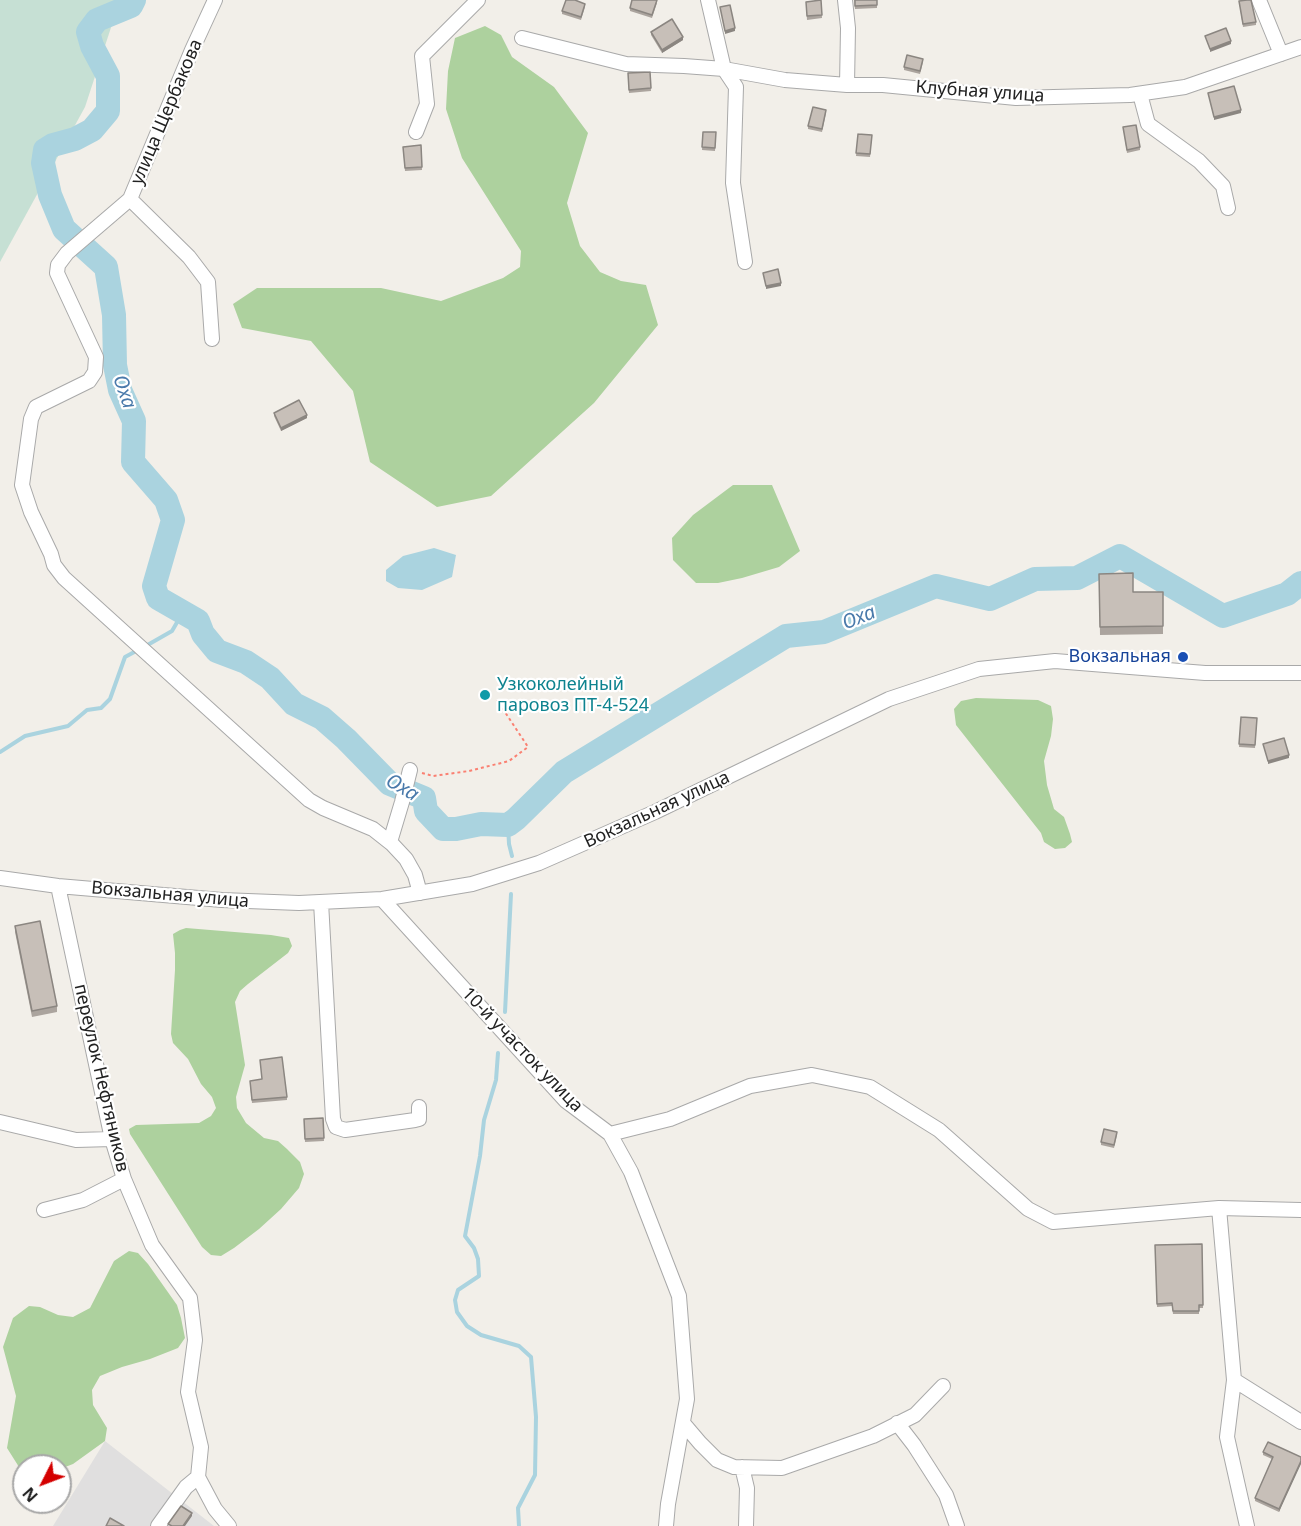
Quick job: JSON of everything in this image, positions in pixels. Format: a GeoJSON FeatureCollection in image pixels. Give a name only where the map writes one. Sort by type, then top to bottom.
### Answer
{"type":"FeatureCollection","features":[{"type":"Feature","properties":{"kind":"street","name":"улица Щербакова"},"geometry":{"type":"LineString","coordinates":[[212,339],[208,282],[189,257],[130,199],[215,0]]}},
{"type":"Feature","properties":{"kind":"street"},"geometry":{"type":"LineString","coordinates":[[416,132],[427,104],[422,56],[477,0]]}},
{"type":"Feature","properties":{"kind":"street"},"geometry":{"type":"LineString","coordinates":[[708,0],[724,69],[736,87],[734,183],[745,262]]}},
{"type":"Feature","properties":{"kind":"street"},"geometry":{"type":"LineString","coordinates":[[845,0],[848,28],[848,85]]}},
{"type":"Feature","properties":{"kind":"street"},"geometry":{"type":"LineString","coordinates":[[1259,0],[1281,54]]}},
{"type":"Feature","properties":{"kind":"street","name":"Клубная улица"},"geometry":{"type":"LineString","coordinates":[[522,38],[626,64],[724,69],[785,80],[883,85],[1016,98],[1130,95],[1185,87],[1301,48]]}},
{"type":"Feature","properties":{"kind":"street"},"geometry":{"type":"LineString","coordinates":[[1140,94],[1148,124],[1199,161],[1223,186],[1228,208]]}},
{"type":"Feature","properties":{"kind":"street"},"geometry":{"type":"LineString","coordinates":[[130,199],[67,253],[58,265],[57,273],[96,357],[95,372],[89,381],[36,407],[32,418],[22,485],[31,512],[54,565],[64,578],[309,800],[373,829],[390,842],[406,859],[415,874],[420,893]]}},
{"type":"Feature","properties":{"kind":"street","name":"Вокзальная улица"},"geometry":{"type":"LineString","coordinates":[[0,878],[58,886],[222,900],[299,903],[382,899],[472,884],[539,863],[655,812],[889,699],[979,669],[1055,661],[1205,673],[1301,673]]}},
{"type":"Feature","properties":{"kind":"street"},"geometry":{"type":"LineString","coordinates":[[390,842],[410,774]]}},
{"type":"Feature","properties":{"kind":"street","name":"переулок Нефтяников"},"geometry":{"type":"LineString","coordinates":[[58,886],[112,1139],[124,1179],[152,1245],[190,1298],[195,1340],[188,1392],[201,1447],[198,1477]]}},
{"type":"Feature","properties":{"kind":"street","name":"10-й участок улица"},"geometry":{"type":"LineString","coordinates":[[382,899],[566,1101],[610,1134],[631,1172],[679,1296],[687,1399],[666,1526]]}},
{"type":"Feature","properties":{"kind":"street"},"geometry":{"type":"LineString","coordinates":[[321,902],[333,1119],[336,1127],[345,1131],[416,1120],[419,1119],[419,1107]]}},
{"type":"Feature","properties":{"kind":"street"},"geometry":{"type":"LineString","coordinates":[[610,1134],[670,1119],[750,1086],[812,1075],[870,1087],[939,1130],[1028,1209],[1053,1222],[1219,1208],[1301,1210]]}},
{"type":"Feature","properties":{"kind":"street"},"geometry":{"type":"LineString","coordinates":[[0,1122],[76,1140],[112,1139]]}},
{"type":"Feature","properties":{"kind":"street"},"geometry":{"type":"LineString","coordinates":[[44,1210],[83,1200],[124,1179]]}},
{"type":"Feature","properties":{"kind":"street"},"geometry":{"type":"LineString","coordinates":[[1219,1208],[1234,1380],[1227,1437],[1246,1526]]}},
{"type":"Feature","properties":{"kind":"street"},"geometry":{"type":"LineString","coordinates":[[1234,1380],[1301,1422]]}},
{"type":"Feature","properties":{"kind":"street"},"geometry":{"type":"LineString","coordinates":[[683,1423],[717,1460],[734,1467],[782,1468],[873,1436],[915,1415],[943,1386]]}},
{"type":"Feature","properties":{"kind":"street"},"geometry":{"type":"LineString","coordinates":[[897,1424],[914,1445],[946,1495],[957,1526]]}},
{"type":"Feature","properties":{"kind":"street"},"geometry":{"type":"LineString","coordinates":[[742,1467],[747,1488],[747,1526]]}},
{"type":"Feature","properties":{"kind":"street"},"geometry":{"type":"LineString","coordinates":[[158,1526],[186,1487],[198,1477],[215,1509],[229,1526]]}},
{"type":"Feature","properties":{"kind":"path"},"geometry":{"type":"LineString","coordinates":[[410,774],[433,776],[469,771],[509,761],[528,747],[497,700]]}},
{"type":"Feature","properties":{"kind":"shaded area"},"geometry":{"type":"Polygon","coordinates":[[[105,1441],[214,1526],[53,1526],[60,1514],[72,1514],[72,1495],[105,1441]]]}},
{"type":"Feature","properties":{"kind":"green space"},"geometry":{"type":"Polygon","coordinates":[[[0,0],[120,0],[85,107],[0,262],[0,0]]]}},
{"type":"Feature","properties":{"kind":"green space"},"geometry":{"type":"Polygon","coordinates":[[[485,26],[501,35],[512,57],[554,87],[588,133],[567,203],[580,246],[600,272],[621,281],[646,285],[658,325],[594,403],[491,496],[437,507],[370,462],[353,391],[311,341],[242,328],[233,304],[257,288],[381,288],[441,301],[503,278],[520,267],[521,251],[462,158],[446,109],[448,71],[455,38],[485,26]]]}},
{"type":"Feature","properties":{"kind":"green space"},"geometry":{"type":"Polygon","coordinates":[[[733,485],[772,485],[800,551],[779,567],[718,583],[696,583],[673,560],[672,538],[693,515],[733,485]]]}},
{"type":"Feature","properties":{"kind":"green space"},"geometry":{"type":"Polygon","coordinates":[[[976,698],[1038,700],[1051,706],[1053,719],[1051,736],[1044,761],[1047,785],[1054,809],[1064,817],[1072,842],[1065,848],[1055,849],[1044,842],[1041,833],[956,725],[954,709],[961,701],[976,698]]]}},
{"type":"Feature","properties":{"kind":"green space"},"geometry":{"type":"Polygon","coordinates":[[[186,928],[289,938],[292,946],[288,953],[240,991],[235,1002],[245,1065],[236,1097],[237,1108],[246,1123],[264,1138],[278,1141],[300,1162],[304,1174],[299,1188],[281,1209],[259,1229],[221,1256],[211,1255],[202,1247],[129,1129],[136,1125],[199,1123],[211,1116],[216,1108],[212,1097],[201,1084],[188,1059],[173,1043],[171,1034],[175,970],[173,934],[186,928]]]}},
{"type":"Feature","properties":{"kind":"green space"},"geometry":{"type":"Polygon","coordinates":[[[129,1251],[138,1253],[177,1305],[185,1338],[178,1348],[100,1376],[92,1390],[93,1405],[107,1428],[105,1441],[73,1464],[72,1454],[12,1454],[12,1456],[7,1448],[16,1396],[3,1347],[13,1318],[29,1306],[73,1317],[90,1308],[114,1261],[129,1251]]]}},
{"type":"Feature","properties":{"kind":"water"},"geometry":{"type":"Polygon","coordinates":[[[434,548],[456,555],[452,577],[422,590],[398,588],[386,581],[386,570],[403,556],[434,548]]]}},
{"type":"Feature","properties":{"kind":"building"},"geometry":{"type":"Polygon","coordinates":[[[566,0],[575,0],[585,4],[581,17],[562,11],[566,0]]]}},
{"type":"Feature","properties":{"kind":"building"},"geometry":{"type":"Polygon","coordinates":[[[632,0],[657,0],[652,15],[630,8],[632,0]]]}},
{"type":"Feature","properties":{"kind":"building"},"geometry":{"type":"Polygon","coordinates":[[[821,0],[822,15],[807,16],[806,2],[821,0]]]}},
{"type":"Feature","properties":{"kind":"building"},"geometry":{"type":"Polygon","coordinates":[[[855,0],[877,0],[877,5],[855,6],[855,0]]]}},
{"type":"Feature","properties":{"kind":"building"},"geometry":{"type":"Polygon","coordinates":[[[1251,0],[1256,22],[1243,24],[1239,1],[1251,0]]]}},
{"type":"Feature","properties":{"kind":"building"},"geometry":{"type":"Polygon","coordinates":[[[730,5],[735,28],[725,31],[720,7],[730,5]]]}},
{"type":"Feature","properties":{"kind":"building"},"geometry":{"type":"Polygon","coordinates":[[[672,19],[683,37],[662,50],[651,32],[672,19]]]}},
{"type":"Feature","properties":{"kind":"building"},"geometry":{"type":"Polygon","coordinates":[[[1226,28],[1231,41],[1210,49],[1205,36],[1226,28]]]}},
{"type":"Feature","properties":{"kind":"building"},"geometry":{"type":"Polygon","coordinates":[[[907,55],[923,59],[920,71],[904,67],[907,55]]]}},
{"type":"Feature","properties":{"kind":"building"},"geometry":{"type":"Polygon","coordinates":[[[650,72],[651,88],[629,90],[628,73],[650,72]]]}},
{"type":"Feature","properties":{"kind":"building"},"geometry":{"type":"Polygon","coordinates":[[[1234,86],[1241,110],[1214,117],[1208,93],[1234,86]]]}},
{"type":"Feature","properties":{"kind":"building"},"geometry":{"type":"Polygon","coordinates":[[[813,107],[826,110],[822,129],[808,126],[813,107]]]}},
{"type":"Feature","properties":{"kind":"building"},"geometry":{"type":"Polygon","coordinates":[[[1136,125],[1140,147],[1127,150],[1123,127],[1136,125]]]}},
{"type":"Feature","properties":{"kind":"building"},"geometry":{"type":"Polygon","coordinates":[[[703,132],[716,132],[715,148],[702,147],[703,132]]]}},
{"type":"Feature","properties":{"kind":"building"},"geometry":{"type":"Polygon","coordinates":[[[858,134],[872,135],[870,154],[856,153],[858,134]]]}},
{"type":"Feature","properties":{"kind":"building"},"geometry":{"type":"Polygon","coordinates":[[[421,145],[422,167],[405,168],[403,147],[421,145]]]}},
{"type":"Feature","properties":{"kind":"building"},"geometry":{"type":"Polygon","coordinates":[[[778,269],[781,283],[766,286],[763,273],[778,269]]]}},
{"type":"Feature","properties":{"kind":"building"},"geometry":{"type":"Polygon","coordinates":[[[299,400],[307,415],[281,428],[274,413],[299,400]]]}},
{"type":"Feature","properties":{"kind":"building"},"geometry":{"type":"Polygon","coordinates":[[[1133,573],[1133,592],[1163,592],[1163,626],[1100,627],[1099,574],[1133,573]]]}},
{"type":"Feature","properties":{"kind":"building"},"geometry":{"type":"Polygon","coordinates":[[[1241,717],[1257,718],[1255,745],[1239,744],[1241,717]]]}},
{"type":"Feature","properties":{"kind":"building"},"geometry":{"type":"Polygon","coordinates":[[[1284,738],[1289,755],[1268,761],[1263,744],[1284,738]]]}},
{"type":"Feature","properties":{"kind":"building"},"geometry":{"type":"Polygon","coordinates":[[[40,921],[57,1006],[32,1011],[15,926],[40,921]]]}},
{"type":"Feature","properties":{"kind":"building"},"geometry":{"type":"Polygon","coordinates":[[[282,1057],[287,1097],[252,1100],[250,1081],[262,1079],[260,1060],[282,1057]]]}},
{"type":"Feature","properties":{"kind":"building"},"geometry":{"type":"Polygon","coordinates":[[[323,1118],[324,1138],[305,1139],[304,1119],[323,1118]]]}},
{"type":"Feature","properties":{"kind":"building"},"geometry":{"type":"Polygon","coordinates":[[[1104,1129],[1117,1132],[1114,1145],[1101,1142],[1104,1129]]]}},
{"type":"Feature","properties":{"kind":"building"},"geometry":{"type":"Polygon","coordinates":[[[1202,1244],[1203,1305],[1199,1305],[1199,1311],[1173,1311],[1172,1303],[1157,1304],[1155,1245],[1202,1244]]]}},
{"type":"Feature","properties":{"kind":"building"},"geometry":{"type":"Polygon","coordinates":[[[1268,1442],[1301,1457],[1279,1509],[1255,1498],[1273,1457],[1263,1452],[1268,1442]]]}},
{"type":"Feature","properties":{"kind":"building"},"geometry":{"type":"Polygon","coordinates":[[[181,1506],[192,1513],[183,1526],[168,1524],[181,1506]]]}},
{"type":"Feature","properties":{"kind":"building"},"geometry":{"type":"Polygon","coordinates":[[[110,1518],[124,1526],[106,1526],[110,1518]]]}},
{"type":"Feature","properties":{"kind":"waterway","name":"Оха"},"geometry":{"type":"LineString","coordinates":[[134,0],[131,6],[97,20],[88,32],[92,46],[108,76],[108,111],[92,130],[45,150],[43,163],[50,195],[64,229],[106,267],[114,315],[115,365],[120,390],[134,421],[133,462],[166,500],[173,520],[154,586],[158,598],[198,621],[203,634],[217,651],[246,662],[270,678],[294,704],[322,718],[390,784],[424,798],[426,811],[443,829],[481,824],[508,825],[564,772],[786,636],[824,632],[936,586],[990,599],[1035,579],[1077,578],[1120,556],[1223,616],[1287,594],[1301,583]]}},
{"type":"Feature","properties":{"kind":"waterway"},"geometry":{"type":"LineString","coordinates":[[144,647],[172,631],[183,612]]}},
{"type":"Feature","properties":{"kind":"waterway"},"geometry":{"type":"LineString","coordinates":[[0,752],[25,736],[68,726],[87,710],[101,708],[110,699],[125,657],[138,650]]}},
{"type":"Feature","properties":{"kind":"waterway"},"geometry":{"type":"LineString","coordinates":[[508,825],[512,856]]}},
{"type":"Feature","properties":{"kind":"waterway"},"geometry":{"type":"LineString","coordinates":[[505,1012],[511,894]]}},
{"type":"Feature","properties":{"kind":"waterway"},"geometry":{"type":"LineString","coordinates":[[498,1053],[496,1080],[484,1120],[480,1156],[465,1236],[474,1248],[478,1259],[479,1276],[458,1290],[455,1300],[457,1312],[467,1326],[481,1335],[519,1346],[531,1357],[536,1417],[535,1475],[518,1508],[519,1526]]}},
{"type":"Feature","properties":{"kind":"place","name":"Вокзальная"},"geometry":{"type":"Point","coordinates":[1183,657]}},
{"type":"Feature","properties":{"kind":"place","name":"Узкоколейный паровоз ПТ-4-524"},"geometry":{"type":"Point","coordinates":[485,695]}}]}
